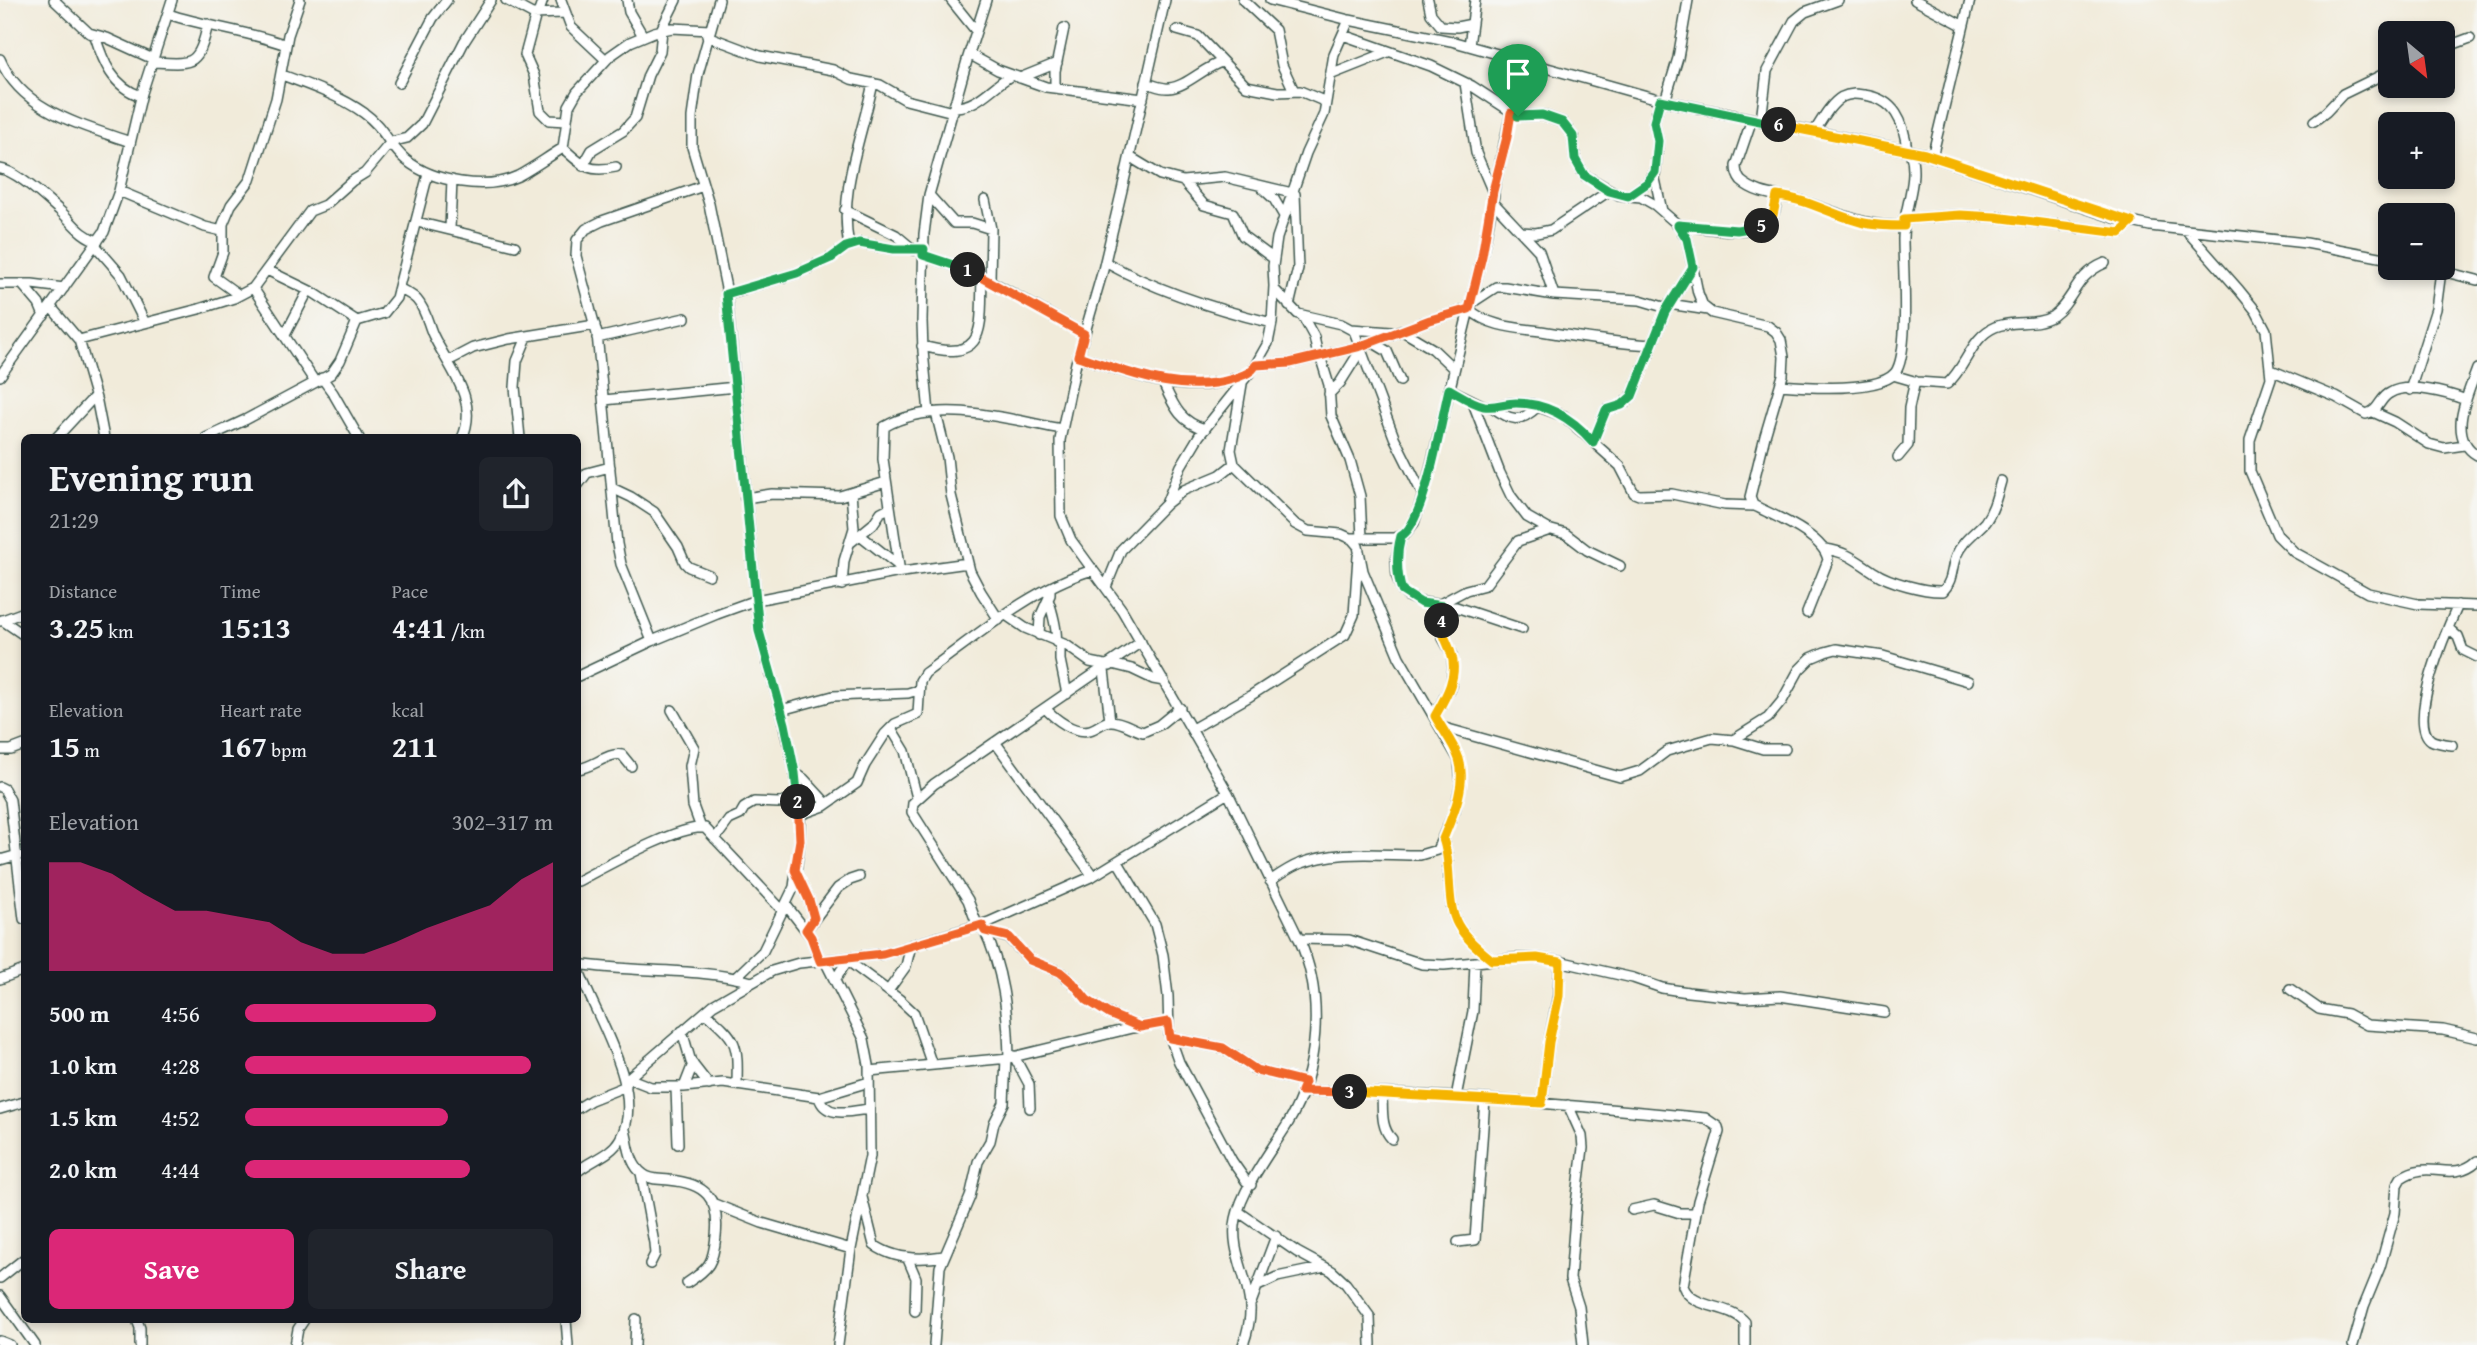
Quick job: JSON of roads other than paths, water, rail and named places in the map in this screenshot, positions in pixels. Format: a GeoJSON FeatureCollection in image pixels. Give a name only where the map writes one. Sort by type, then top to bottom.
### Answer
{"type":"FeatureCollection","features":[{"type":"Feature","properties":{"kind":"street"},"geometry":{"type":"LineString","coordinates":[[54,0],[89,33],[107,38],[153,61],[189,63],[194,60],[204,43],[208,24]]}},
{"type":"Feature","properties":{"kind":"street"},"geometry":{"type":"LineString","coordinates":[[0,376],[104,232],[119,191],[141,96],[172,0]]}},
{"type":"Feature","properties":{"kind":"street"},"geometry":{"type":"LineString","coordinates":[[239,295],[214,277],[223,252],[223,224],[232,205],[250,180],[282,75],[292,19],[300,0]]}},
{"type":"Feature","properties":{"kind":"street"},"geometry":{"type":"LineString","coordinates":[[399,83],[433,18],[447,0]]}},
{"type":"Feature","properties":{"kind":"street"},"geometry":{"type":"LineString","coordinates":[[506,0],[520,9],[537,14],[564,13]]}},
{"type":"Feature","properties":{"kind":"street"},"geometry":{"type":"LineString","coordinates":[[543,0],[525,55],[534,75],[540,111],[549,120],[566,121]]}},
{"type":"Feature","properties":{"kind":"street"},"geometry":{"type":"LineString","coordinates":[[561,0],[564,13],[578,35],[606,60]]}},
{"type":"Feature","properties":{"kind":"street"},"geometry":{"type":"LineString","coordinates":[[627,0],[629,12],[643,36]]}},
{"type":"Feature","properties":{"kind":"street"},"geometry":{"type":"LineString","coordinates":[[583,166],[592,150],[623,131],[635,118],[648,75],[660,51],[661,30],[676,0]]}},
{"type":"Feature","properties":{"kind":"street"},"geometry":{"type":"LineString","coordinates":[[719,0],[709,33],[692,117],[692,147],[709,204],[726,294],[759,631],[795,773],[800,840],[793,887],[784,908],[763,951],[735,978]]}},
{"type":"Feature","properties":{"kind":"street"},"geometry":{"type":"LineString","coordinates":[[951,0],[976,31]]}},
{"type":"Feature","properties":{"kind":"street"},"geometry":{"type":"LineString","coordinates":[[986,0],[929,195],[920,251],[922,346],[933,413],[947,457],[951,495],[968,564],[981,592],[1003,618],[1058,642],[1090,662],[1132,669],[1164,681]]}},
{"type":"Feature","properties":{"kind":"street"},"geometry":{"type":"LineString","coordinates":[[1165,0],[1105,262],[1078,356],[1062,429],[1061,516],[1071,540],[1106,587],[1141,642],[1228,793],[1306,954],[1311,976],[1314,1039],[1303,1086],[1289,1121],[1251,1185],[1236,1219],[1234,1243],[1250,1305]]}},
{"type":"Feature","properties":{"kind":"street"},"geometry":{"type":"LineString","coordinates":[[1242,0],[1275,30],[1282,65],[1294,91]]}},
{"type":"Feature","properties":{"kind":"street"},"geometry":{"type":"LineString","coordinates":[[1270,0],[1469,46],[1662,101],[1932,157],[2132,222],[2306,243],[2378,257]]}},
{"type":"Feature","properties":{"kind":"street"},"geometry":{"type":"LineString","coordinates":[[1428,0],[1432,14],[1441,26],[1472,24]]}},
{"type":"Feature","properties":{"kind":"street"},"geometry":{"type":"LineString","coordinates":[[1469,46],[1475,0]]}},
{"type":"Feature","properties":{"kind":"street"},"geometry":{"type":"LineString","coordinates":[[1662,211],[1655,172],[1658,141],[1654,122],[1678,58],[1688,0]]}},
{"type":"Feature","properties":{"kind":"street"},"geometry":{"type":"LineString","coordinates":[[1838,0],[1805,12],[1794,20],[1767,71],[1756,120],[1736,166],[1736,173],[1741,181],[1777,196],[1800,201],[1866,224],[1904,223],[1960,215],[2120,233],[2132,222]]}},
{"type":"Feature","properties":{"kind":"street"},"geometry":{"type":"LineString","coordinates":[[1915,0],[1962,26]]}},
{"type":"Feature","properties":{"kind":"street"},"geometry":{"type":"LineString","coordinates":[[1932,157],[1970,0]]}},
{"type":"Feature","properties":{"kind":"street"},"geometry":{"type":"LineString","coordinates":[[79,340],[199,309],[253,288],[310,211],[325,205],[365,173],[391,142],[407,138],[422,124],[489,1]]}},
{"type":"Feature","properties":{"kind":"street"},"geometry":{"type":"LineString","coordinates":[[168,14],[286,45]]}},
{"type":"Feature","properties":{"kind":"street"},"geometry":{"type":"LineString","coordinates":[[1166,504],[1181,466],[1205,429],[1253,369],[1268,343],[1272,323],[1277,238],[1324,114],[1334,54],[1349,20]]}},
{"type":"Feature","properties":{"kind":"street"},"geometry":{"type":"LineString","coordinates":[[563,148],[569,106],[577,92],[606,60],[630,42],[672,28],[709,33],[760,56],[833,70],[851,79],[889,89],[906,100],[954,109],[970,105],[999,82],[1057,64]]}},
{"type":"Feature","properties":{"kind":"street"},"geometry":{"type":"LineString","coordinates":[[1055,88],[1064,28]]}},
{"type":"Feature","properties":{"kind":"street"},"geometry":{"type":"LineString","coordinates":[[1177,30],[1198,36],[1246,86],[1277,92],[1311,94],[1326,102]]}},
{"type":"Feature","properties":{"kind":"street"},"geometry":{"type":"LineString","coordinates":[[1343,35],[1431,66],[1465,83],[1518,116],[1542,115],[1562,122],[1573,136],[1575,159],[1584,175],[1609,191],[1641,197],[1678,225],[1687,239],[1703,306],[1726,318],[1768,326],[1776,332],[1781,340],[1784,357],[1783,375],[1752,485],[1750,498],[1754,506]]}},
{"type":"Feature","properties":{"kind":"street"},"geometry":{"type":"LineString","coordinates":[[95,36],[115,80],[130,92],[141,96]]}},
{"type":"Feature","properties":{"kind":"street"},"geometry":{"type":"LineString","coordinates":[[2455,44],[2470,38]]}},
{"type":"Feature","properties":{"kind":"street"},"geometry":{"type":"LineString","coordinates":[[1330,75],[1388,52]]}},
{"type":"Feature","properties":{"kind":"street"},"geometry":{"type":"LineString","coordinates":[[969,54],[998,70],[1055,88],[1143,99]]}},
{"type":"Feature","properties":{"kind":"street"},"geometry":{"type":"LineString","coordinates":[[0,59],[3,72],[19,89],[44,108],[130,142]]}},
{"type":"Feature","properties":{"kind":"street"},"geometry":{"type":"LineString","coordinates":[[1146,83],[1161,88],[1176,87],[1211,65],[1222,62]]}},
{"type":"Feature","properties":{"kind":"street"},"geometry":{"type":"LineString","coordinates":[[282,75],[307,84],[363,112],[382,127],[405,160],[428,174],[452,180],[495,182],[517,176],[563,148]]}},
{"type":"Feature","properties":{"kind":"street"},"geometry":{"type":"LineString","coordinates":[[2314,121],[2350,90],[2378,77]]}},
{"type":"Feature","properties":{"kind":"street"},"geometry":{"type":"LineString","coordinates":[[849,246],[845,210],[849,182],[873,83]]}},
{"type":"Feature","properties":{"kind":"street"},"geometry":{"type":"LineString","coordinates":[[1465,83],[1476,153],[1493,191]]}},
{"type":"Feature","properties":{"kind":"street"},"geometry":{"type":"LineString","coordinates":[[1780,385],[1851,387],[1875,382],[1893,375],[1902,353],[1905,303],[1904,223],[1914,178],[1914,163],[1908,151],[1899,115],[1882,100],[1853,94],[1841,98],[1831,107],[1814,132]]}},
{"type":"Feature","properties":{"kind":"street"},"geometry":{"type":"LineString","coordinates":[[1349,538],[1395,538],[1409,531],[1414,523],[1470,307],[1511,113]]}},
{"type":"Feature","properties":{"kind":"street"},"geometry":{"type":"LineString","coordinates":[[563,148],[583,166],[600,171],[616,167]]}},
{"type":"Feature","properties":{"kind":"street"},"geometry":{"type":"LineString","coordinates":[[1129,157],[1160,176],[1183,181],[1225,177],[1259,186],[1294,189]]}},
{"type":"Feature","properties":{"kind":"street"},"geometry":{"type":"LineString","coordinates":[[0,169],[12,172],[96,243],[121,275],[145,323]]}},
{"type":"Feature","properties":{"kind":"street"},"geometry":{"type":"LineString","coordinates":[[1628,196],[1647,183],[1655,172]]}},
{"type":"Feature","properties":{"kind":"street"},"geometry":{"type":"LineString","coordinates":[[267,270],[356,321],[384,313],[392,305],[399,288],[428,174]]}},
{"type":"Feature","properties":{"kind":"street"},"geometry":{"type":"LineString","coordinates":[[450,229],[452,180]]}},
{"type":"Feature","properties":{"kind":"street"},"geometry":{"type":"LineString","coordinates":[[1183,181],[1204,205],[1233,213],[1243,236],[1274,259]]}},
{"type":"Feature","properties":{"kind":"street"},"geometry":{"type":"LineString","coordinates":[[652,640],[621,564],[617,544],[597,338],[576,256],[578,240],[586,229],[703,186]]}},
{"type":"Feature","properties":{"kind":"street"},"geometry":{"type":"LineString","coordinates":[[1259,186],[1274,199],[1284,216]]}},
{"type":"Feature","properties":{"kind":"street"},"geometry":{"type":"LineString","coordinates":[[1289,306],[1298,268],[1294,189]]}},
{"type":"Feature","properties":{"kind":"street"},"geometry":{"type":"LineString","coordinates":[[119,191],[222,231]]}},
{"type":"Feature","properties":{"kind":"street"},"geometry":{"type":"LineString","coordinates":[[1521,232],[1551,230],[1609,191]]}},
{"type":"Feature","properties":{"kind":"street"},"geometry":{"type":"LineString","coordinates":[[929,195],[954,223],[972,223],[991,229]]}},
{"type":"Feature","properties":{"kind":"street"},"geometry":{"type":"LineString","coordinates":[[1678,225],[1754,229],[1769,222],[1777,196]]}},
{"type":"Feature","properties":{"kind":"street"},"geometry":{"type":"LineString","coordinates":[[922,346],[946,352],[959,351],[972,343],[978,334],[991,229],[985,201]]}},
{"type":"Feature","properties":{"kind":"street"},"geometry":{"type":"LineString","coordinates":[[1493,202],[1539,251],[1553,295]]}},
{"type":"Feature","properties":{"kind":"street"},"geometry":{"type":"LineString","coordinates":[[845,210],[896,235],[920,251],[986,279],[1084,334]]}},
{"type":"Feature","properties":{"kind":"street"},"geometry":{"type":"LineString","coordinates":[[417,222],[515,246]]}},
{"type":"Feature","properties":{"kind":"street"},"geometry":{"type":"LineString","coordinates":[[2186,230],[2256,311],[2266,330],[2271,378],[2249,440],[2250,471],[2277,536],[2294,552],[2368,593],[2418,604],[2477,606]]}},
{"type":"Feature","properties":{"kind":"street"},"geometry":{"type":"LineString","coordinates":[[726,294],[818,265],[859,243],[920,251]]}},
{"type":"Feature","properties":{"kind":"street"},"geometry":{"type":"LineString","coordinates":[[1105,262],[1170,292],[1229,313],[1272,323]]}},
{"type":"Feature","properties":{"kind":"street"},"geometry":{"type":"LineString","coordinates":[[1893,375],[1915,382],[1947,384],[1986,332],[2011,322],[2032,322],[2054,315],[2086,274],[2105,263]]}},
{"type":"Feature","properties":{"kind":"street"},"geometry":{"type":"LineString","coordinates":[[1593,442],[1606,410],[1622,405],[1632,396],[1668,306],[1693,267]]}},
{"type":"Feature","properties":{"kind":"street"},"geometry":{"type":"LineString","coordinates":[[2455,274],[2477,280]]}},
{"type":"Feature","properties":{"kind":"street"},"geometry":{"type":"LineString","coordinates":[[2410,390],[2434,318],[2440,280]]}},
{"type":"Feature","properties":{"kind":"street"},"geometry":{"type":"LineString","coordinates":[[0,284],[64,288]]}},
{"type":"Feature","properties":{"kind":"street"},"geometry":{"type":"LineString","coordinates":[[22,284],[39,304],[44,316]]}},
{"type":"Feature","properties":{"kind":"street"},"geometry":{"type":"LineString","coordinates":[[1078,356],[1143,377],[1202,385],[1216,383],[1253,369],[1362,347],[1470,307],[1496,287],[1553,295],[1640,300],[1709,310]]}},
{"type":"Feature","properties":{"kind":"street"},"geometry":{"type":"LineString","coordinates":[[253,288],[319,380],[333,393],[357,434]]}},
{"type":"Feature","properties":{"kind":"street"},"geometry":{"type":"LineString","coordinates":[[399,288],[416,299],[423,308],[465,396],[467,420],[463,434]]}},
{"type":"Feature","properties":{"kind":"street"},"geometry":{"type":"LineString","coordinates":[[1274,289],[1289,306],[1302,315],[1340,324],[1357,335],[1394,437],[1423,495]]}},
{"type":"Feature","properties":{"kind":"street"},"geometry":{"type":"LineString","coordinates":[[285,335],[307,291]]}},
{"type":"Feature","properties":{"kind":"street"},"geometry":{"type":"LineString","coordinates":[[51,307],[79,340],[103,434]]}},
{"type":"Feature","properties":{"kind":"street"},"geometry":{"type":"LineString","coordinates":[[1470,307],[1475,315],[1493,323],[1581,339],[1652,345]]}},
{"type":"Feature","properties":{"kind":"street"},"geometry":{"type":"LineString","coordinates":[[1302,315],[1314,337],[1329,394],[1331,416],[1350,460],[1360,496],[1362,538]]}},
{"type":"Feature","properties":{"kind":"street"},"geometry":{"type":"LineString","coordinates":[[597,338],[685,318]]}},
{"type":"Feature","properties":{"kind":"street"},"geometry":{"type":"LineString","coordinates":[[214,434],[331,374],[340,360],[356,321]]}},
{"type":"Feature","properties":{"kind":"street"},"geometry":{"type":"LineString","coordinates":[[448,361],[473,348],[595,325]]}},
{"type":"Feature","properties":{"kind":"street"},"geometry":{"type":"LineString","coordinates":[[1351,329],[1398,332],[1433,349],[1454,369]]}},
{"type":"Feature","properties":{"kind":"street"},"geometry":{"type":"LineString","coordinates":[[520,434],[516,374],[517,361],[527,337]]}},
{"type":"Feature","properties":{"kind":"street"},"geometry":{"type":"LineString","coordinates":[[1372,342],[1387,351],[1401,380]]}},
{"type":"Feature","properties":{"kind":"street"},"geometry":{"type":"LineString","coordinates":[[1329,394],[1340,383],[1362,347]]}},
{"type":"Feature","properties":{"kind":"street"},"geometry":{"type":"LineString","coordinates":[[2477,369],[2466,400],[2461,426],[2461,438],[2477,455]]}},
{"type":"Feature","properties":{"kind":"street"},"geometry":{"type":"LineString","coordinates":[[2271,370],[2336,397],[2367,414],[2374,412],[2386,394],[2397,390],[2448,393],[2466,400]]}},
{"type":"Feature","properties":{"kind":"street"},"geometry":{"type":"LineString","coordinates":[[1163,380],[1175,407],[1186,422],[1205,429]]}},
{"type":"Feature","properties":{"kind":"street"},"geometry":{"type":"LineString","coordinates":[[1898,457],[1908,445],[1909,408],[1915,382]]}},
{"type":"Feature","properties":{"kind":"street"},"geometry":{"type":"LineString","coordinates":[[1241,384],[1231,450],[1234,464],[1294,524],[1308,531],[1341,534],[1349,538],[1359,551],[1363,571],[1399,657],[1459,760],[1461,783],[1455,810],[1437,850],[1420,855],[1348,854],[1321,857],[1296,865],[1270,881]]}},
{"type":"Feature","properties":{"kind":"street"},"geometry":{"type":"LineString","coordinates":[[604,400],[736,387]]}},
{"type":"Feature","properties":{"kind":"street"},"geometry":{"type":"LineString","coordinates":[[1449,389],[1473,403],[1492,407],[1519,419],[1529,415],[1538,406]]}},
{"type":"Feature","properties":{"kind":"street"},"geometry":{"type":"LineString","coordinates":[[60,434],[95,396]]}},
{"type":"Feature","properties":{"kind":"street"},"geometry":{"type":"LineString","coordinates":[[1492,407],[1512,402],[1538,406],[1564,415],[1620,466],[1634,493],[1672,494],[1733,506],[1754,506],[1781,517],[1825,549],[1842,551],[1875,573],[1933,592],[1942,591],[1950,581],[1959,550],[1984,523],[1992,510],[2001,481]]}},
{"type":"Feature","properties":{"kind":"street"},"geometry":{"type":"LineString","coordinates":[[1473,403],[1500,473],[1511,496],[1527,517],[1550,530],[1566,534],[1599,557],[1620,566]]}},
{"type":"Feature","properties":{"kind":"street"},"geometry":{"type":"LineString","coordinates":[[2374,412],[2429,444],[2444,448],[2465,445]]}},
{"type":"Feature","properties":{"kind":"street"},"geometry":{"type":"LineString","coordinates":[[899,569],[883,459],[884,427],[915,414],[933,413],[988,415],[1062,429]]}},
{"type":"Feature","properties":{"kind":"street"},"geometry":{"type":"LineString","coordinates":[[1106,587],[1121,550],[1166,504],[1184,490],[1220,475],[1234,464]]}},
{"type":"Feature","properties":{"kind":"street"},"geometry":{"type":"LineString","coordinates":[[581,481],[587,473],[610,467]]}},
{"type":"Feature","properties":{"kind":"street"},"geometry":{"type":"LineString","coordinates":[[745,498],[772,494],[840,496],[886,482]]}},
{"type":"Feature","properties":{"kind":"street"},"geometry":{"type":"LineString","coordinates":[[612,488],[632,497],[654,512],[678,547],[685,563],[709,575]]}},
{"type":"Feature","properties":{"kind":"street"},"geometry":{"type":"LineString","coordinates":[[842,585],[844,561],[854,528],[851,493]]}},
{"type":"Feature","properties":{"kind":"street"},"geometry":{"type":"LineString","coordinates":[[851,542],[877,520],[881,512],[889,508]]}},
{"type":"Feature","properties":{"kind":"street"},"geometry":{"type":"LineString","coordinates":[[1440,605],[1466,590],[1485,585],[1518,541],[1550,530]]}},
{"type":"Feature","properties":{"kind":"street"},"geometry":{"type":"LineString","coordinates":[[860,535],[899,569]]}},
{"type":"Feature","properties":{"kind":"street"},"geometry":{"type":"LineString","coordinates":[[1401,536],[1396,561],[1397,577],[1402,591],[1421,603],[1476,613],[1522,629]]}},
{"type":"Feature","properties":{"kind":"street"},"geometry":{"type":"LineString","coordinates":[[1807,613],[1828,559],[1825,549]]}},
{"type":"Feature","properties":{"kind":"street"},"geometry":{"type":"LineString","coordinates":[[1192,729],[1250,696],[1345,635],[1354,615],[1359,551]]}},
{"type":"Feature","properties":{"kind":"street"},"geometry":{"type":"LineString","coordinates":[[581,675],[652,640],[756,600],[842,585],[899,569],[968,564]]}},
{"type":"Feature","properties":{"kind":"street"},"geometry":{"type":"LineString","coordinates":[[799,815],[827,804],[857,783],[874,750],[891,728],[918,714],[918,690],[925,673],[1003,618],[1077,574],[1093,570]]}},
{"type":"Feature","properties":{"kind":"street"},"geometry":{"type":"LineString","coordinates":[[1039,635],[1040,617],[1051,589]]}},
{"type":"Feature","properties":{"kind":"street"},"geometry":{"type":"LineString","coordinates":[[1048,600],[1052,621],[1058,631],[1060,660],[1067,694]]}},
{"type":"Feature","properties":{"kind":"street"},"geometry":{"type":"LineString","coordinates":[[1435,716],[1451,685],[1453,668],[1452,654],[1443,638],[1440,605]]}},
{"type":"Feature","properties":{"kind":"street"},"geometry":{"type":"LineString","coordinates":[[2452,745],[2431,740],[2424,728],[2425,702],[2432,666],[2458,605]]}},
{"type":"Feature","properties":{"kind":"street"},"geometry":{"type":"LineString","coordinates":[[1,620],[21,613]]}},
{"type":"Feature","properties":{"kind":"street"},"geometry":{"type":"LineString","coordinates":[[1,620],[21,633]]}},
{"type":"Feature","properties":{"kind":"street"},"geometry":{"type":"LineString","coordinates":[[2448,628],[2458,637],[2463,650],[2477,657]]}},
{"type":"Feature","properties":{"kind":"street"},"geometry":{"type":"LineString","coordinates":[[934,1345],[940,1267],[970,1197],[978,1162],[990,1141],[994,1124],[1004,1103],[1010,1057],[1009,1030],[1002,982],[981,928],[968,900],[912,812],[913,803],[995,742],[1109,667],[1141,642]]}},
{"type":"Feature","properties":{"kind":"street"},"geometry":{"type":"LineString","coordinates":[[1733,740],[1768,718],[1782,701],[1799,670],[1811,658],[1836,649],[1883,656],[1968,681]]}},
{"type":"Feature","properties":{"kind":"street"},"geometry":{"type":"LineString","coordinates":[[1109,667],[1110,721]]}},
{"type":"Feature","properties":{"kind":"street"},"geometry":{"type":"LineString","coordinates":[[781,710],[832,696],[908,693],[918,690]]}},
{"type":"Feature","properties":{"kind":"street"},"geometry":{"type":"LineString","coordinates":[[1045,708],[1063,724],[1087,731],[1110,721],[1143,732],[1159,725],[1180,708]]}},
{"type":"Feature","properties":{"kind":"street"},"geometry":{"type":"LineString","coordinates":[[672,710],[694,748],[690,766],[693,806],[701,828]]}},
{"type":"Feature","properties":{"kind":"street"},"geometry":{"type":"LineString","coordinates":[[1441,727],[1620,778],[1640,771],[1667,751],[1712,738],[1733,740],[1763,750],[1785,749]]}},
{"type":"Feature","properties":{"kind":"street"},"geometry":{"type":"LineString","coordinates":[[891,728],[905,751],[917,798]]}},
{"type":"Feature","properties":{"kind":"street"},"geometry":{"type":"LineString","coordinates":[[995,742],[1093,876]]}},
{"type":"Feature","properties":{"kind":"street"},"geometry":{"type":"LineString","coordinates":[[0,750],[21,746]]}},
{"type":"Feature","properties":{"kind":"street"},"geometry":{"type":"LineString","coordinates":[[581,768],[597,764],[616,754],[622,755],[631,766]]}},
{"type":"Feature","properties":{"kind":"street"},"geometry":{"type":"LineString","coordinates":[[795,773],[827,804]]}},
{"type":"Feature","properties":{"kind":"street"},"geometry":{"type":"LineString","coordinates":[[0,787],[10,800],[21,887]]}},
{"type":"Feature","properties":{"kind":"street"},"geometry":{"type":"LineString","coordinates":[[581,1106],[627,1081],[681,1031],[752,982],[799,963],[883,954],[981,928],[1093,876],[1228,793]]}},
{"type":"Feature","properties":{"kind":"street"},"geometry":{"type":"LineString","coordinates":[[715,839],[729,821],[740,816],[744,808],[754,802],[779,803],[798,799]]}},
{"type":"Feature","properties":{"kind":"street"},"geometry":{"type":"LineString","coordinates":[[581,880],[684,830],[705,828],[806,930],[835,980],[864,1039],[869,1071],[870,1156],[851,1249],[838,1345]]}},
{"type":"Feature","properties":{"kind":"street"},"geometry":{"type":"LineString","coordinates":[[1443,839],[1449,854],[1453,912],[1457,923],[1475,946],[1492,960]]}},
{"type":"Feature","properties":{"kind":"street"},"geometry":{"type":"LineString","coordinates":[[0,860],[18,855]]}},
{"type":"Feature","properties":{"kind":"street"},"geometry":{"type":"LineString","coordinates":[[1118,862],[1155,924],[1167,984],[1170,1038],[1179,1062],[1232,1161],[1251,1185]]}},
{"type":"Feature","properties":{"kind":"street"},"geometry":{"type":"LineString","coordinates":[[795,870],[814,918]]}},
{"type":"Feature","properties":{"kind":"street"},"geometry":{"type":"LineString","coordinates":[[806,930],[843,884],[859,877]]}},
{"type":"Feature","properties":{"kind":"street"},"geometry":{"type":"LineString","coordinates":[[981,928],[1009,937],[1030,960],[1060,972],[1087,1000],[1109,1014],[1140,1027]]}},
{"type":"Feature","properties":{"kind":"street"},"geometry":{"type":"LineString","coordinates":[[1299,939],[1349,940],[1422,964],[1444,965],[1537,958],[1688,992],[1745,998],[1780,996],[1884,1012]]}},
{"type":"Feature","properties":{"kind":"street"},"geometry":{"type":"LineString","coordinates":[[888,991],[906,966],[911,946]]}},
{"type":"Feature","properties":{"kind":"street"},"geometry":{"type":"LineString","coordinates":[[835,980],[846,960]]}},
{"type":"Feature","properties":{"kind":"street"},"geometry":{"type":"LineString","coordinates":[[846,960],[914,1013],[932,1065]]}},
{"type":"Feature","properties":{"kind":"street"},"geometry":{"type":"LineString","coordinates":[[1456,1097],[1473,1011],[1475,962]]}},
{"type":"Feature","properties":{"kind":"street"},"geometry":{"type":"LineString","coordinates":[[1542,1103],[1549,1042],[1559,996],[1560,962]]}},
{"type":"Feature","properties":{"kind":"street"},"geometry":{"type":"LineString","coordinates":[[581,966],[725,975],[752,982]]}},
{"type":"Feature","properties":{"kind":"street"},"geometry":{"type":"LineString","coordinates":[[0,979],[21,972]]}},
{"type":"Feature","properties":{"kind":"street"},"geometry":{"type":"LineString","coordinates":[[581,973],[627,1081],[625,1128],[632,1160],[641,1173],[654,1243],[655,1254],[650,1264]]}},
{"type":"Feature","properties":{"kind":"street"},"geometry":{"type":"LineString","coordinates":[[2290,989],[2319,1009],[2347,1014],[2367,1025],[2443,1030],[2477,1038]]}},
{"type":"Feature","properties":{"kind":"street"},"geometry":{"type":"LineString","coordinates":[[705,1012],[732,1038],[737,1047],[737,1084]]}},
{"type":"Feature","properties":{"kind":"street"},"geometry":{"type":"LineString","coordinates":[[869,1071],[1010,1057],[1168,1022]]}},
{"type":"Feature","properties":{"kind":"street"},"geometry":{"type":"LineString","coordinates":[[681,1031],[693,1064],[709,1085]]}},
{"type":"Feature","properties":{"kind":"street"},"geometry":{"type":"LineString","coordinates":[[1170,1038],[1223,1048],[1256,1070],[1303,1086],[1706,1118],[1719,1132],[1696,1213],[1683,1286],[1686,1293],[1694,1299],[1739,1314],[1745,1322],[1745,1345]]}},
{"type":"Feature","properties":{"kind":"street"},"geometry":{"type":"LineString","coordinates":[[1010,1057],[1030,1084],[1030,1108]]}},
{"type":"Feature","properties":{"kind":"street"},"geometry":{"type":"LineString","coordinates":[[678,1144],[680,1087],[693,1064]]}},
{"type":"Feature","properties":{"kind":"street"},"geometry":{"type":"LineString","coordinates":[[627,1081],[651,1087],[737,1084],[819,1097],[869,1082]]}},
{"type":"Feature","properties":{"kind":"street"},"geometry":{"type":"LineString","coordinates":[[1382,1094],[1383,1119],[1387,1134],[1392,1139]]}},
{"type":"Feature","properties":{"kind":"street"},"geometry":{"type":"LineString","coordinates":[[819,1097],[820,1104],[829,1111],[868,1109]]}},
{"type":"Feature","properties":{"kind":"street"},"geometry":{"type":"LineString","coordinates":[[1458,1242],[1475,1240],[1485,1099]]}},
{"type":"Feature","properties":{"kind":"street"},"geometry":{"type":"LineString","coordinates":[[0,1109],[21,1103]]}},
{"type":"Feature","properties":{"kind":"street"},"geometry":{"type":"LineString","coordinates":[[1568,1105],[1582,1136],[1583,1148],[1570,1279],[1579,1307],[1583,1345]]}},
{"type":"Feature","properties":{"kind":"street"},"geometry":{"type":"LineString","coordinates":[[581,1169],[608,1153],[620,1141],[625,1128]]}},
{"type":"Feature","properties":{"kind":"street"},"geometry":{"type":"LineString","coordinates":[[2353,1345],[2364,1306],[2380,1267],[2395,1213],[2401,1178],[2422,1168],[2458,1172],[2477,1161]]}},
{"type":"Feature","properties":{"kind":"street"},"geometry":{"type":"LineString","coordinates":[[641,1173],[653,1178],[688,1182],[706,1191],[712,1203],[717,1220],[712,1261],[707,1270],[687,1283]]}},
{"type":"Feature","properties":{"kind":"street"},"geometry":{"type":"LineString","coordinates":[[861,1196],[874,1245],[892,1254],[907,1257],[944,1256]]}},
{"type":"Feature","properties":{"kind":"street"},"geometry":{"type":"LineString","coordinates":[[712,1203],[762,1223],[851,1249]]}},
{"type":"Feature","properties":{"kind":"street"},"geometry":{"type":"LineString","coordinates":[[1632,1210],[1654,1205],[1680,1213],[1696,1213]]}},
{"type":"Feature","properties":{"kind":"street"},"geometry":{"type":"LineString","coordinates":[[1238,1212],[1325,1267],[1346,1284],[1370,1317],[1371,1345]]}},
{"type":"Feature","properties":{"kind":"street"},"geometry":{"type":"LineString","coordinates":[[1243,1345],[1250,1305],[1276,1237]]}},
{"type":"Feature","properties":{"kind":"street"},"geometry":{"type":"LineString","coordinates":[[907,1257],[916,1278],[915,1311]]}},
{"type":"Feature","properties":{"kind":"street"},"geometry":{"type":"LineString","coordinates":[[0,1278],[21,1261]]}},
{"type":"Feature","properties":{"kind":"street"},"geometry":{"type":"LineString","coordinates":[[1258,1286],[1277,1278],[1325,1267]]}},
{"type":"Feature","properties":{"kind":"street"},"geometry":{"type":"LineString","coordinates":[[0,1296],[35,1345]]}},
{"type":"Feature","properties":{"kind":"street"},"geometry":{"type":"LineString","coordinates":[[635,1345],[636,1320]]}},
{"type":"Feature","properties":{"kind":"street"},"geometry":{"type":"LineString","coordinates":[[138,1323],[140,1345]]}},
{"type":"Feature","properties":{"kind":"street"},"geometry":{"type":"LineString","coordinates":[[295,1345],[302,1323]]}},
{"type":"Feature","properties":{"kind":"street"},"geometry":{"type":"LineString","coordinates":[[566,1323],[568,1345]]}},
{"type":"Feature","properties":{"kind":"street"},"geometry":{"type":"LineString","coordinates":[[0,1341],[10,1345]]}}]}
